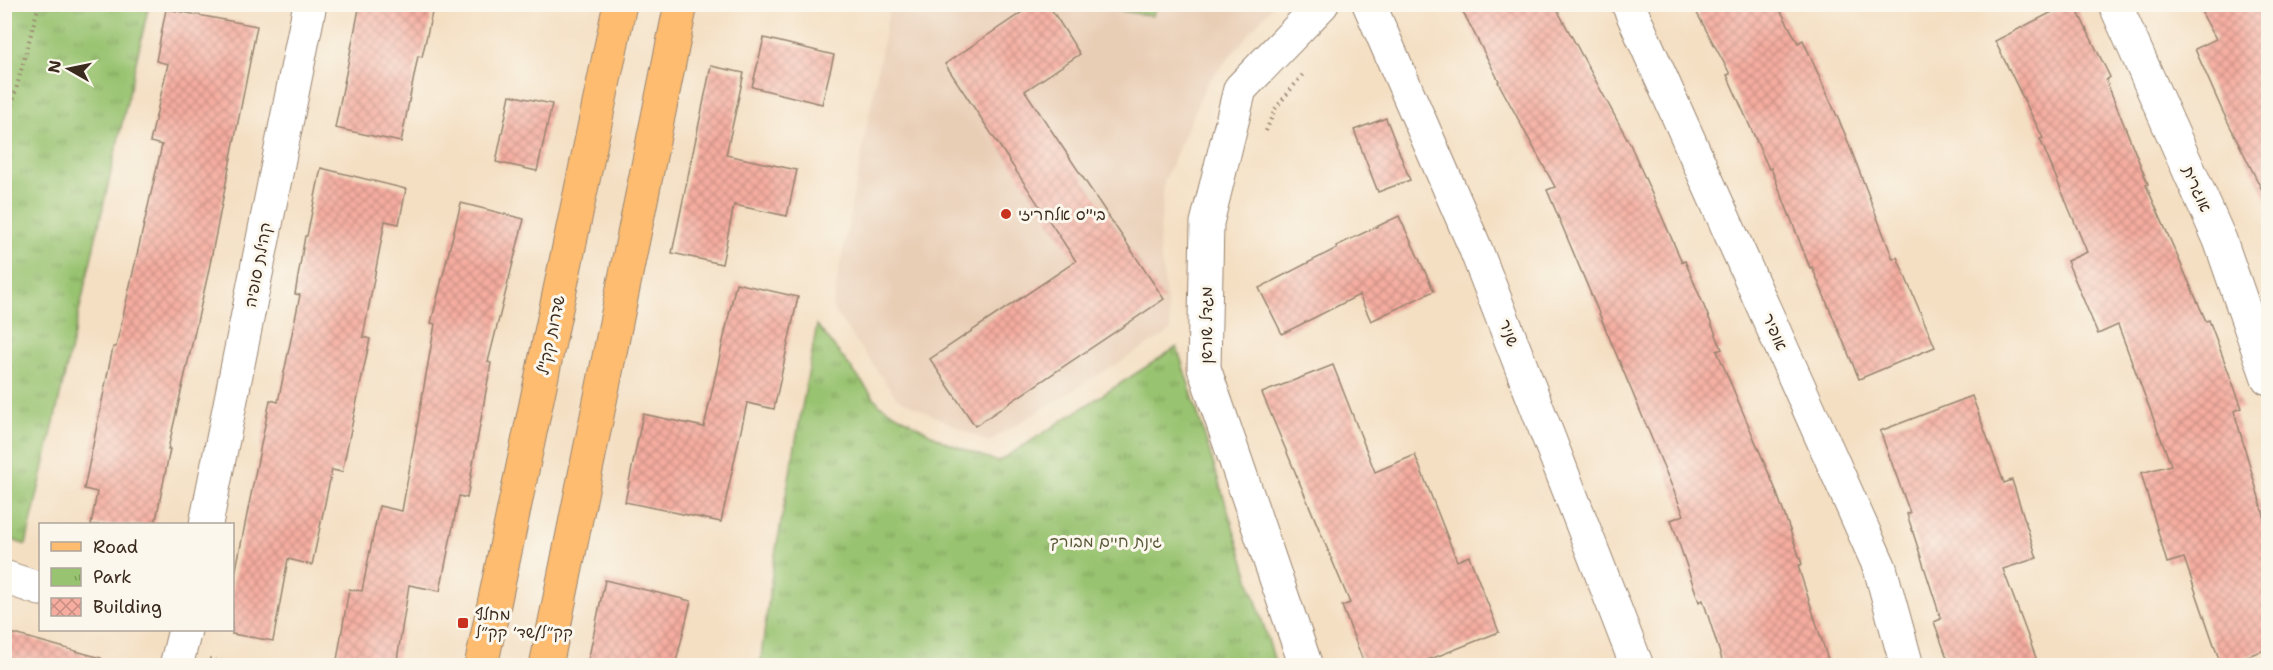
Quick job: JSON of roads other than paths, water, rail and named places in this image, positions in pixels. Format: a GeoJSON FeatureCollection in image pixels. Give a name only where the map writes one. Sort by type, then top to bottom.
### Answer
{"type":"FeatureCollection","features":[{"type":"Feature","properties":{"kind":"main road","name":"שדרות קק\"ל"},"geometry":{"type":"LineString","coordinates":[[481,666],[620,4]]}},
{"type":"Feature","properties":{"kind":"main road"},"geometry":{"type":"LineString","coordinates":[[546,666],[681,4]]}},
{"type":"Feature","properties":{"kind":"street","name":"קהילת סופיה"},"geometry":{"type":"LineString","coordinates":[[206,523],[310,4]]}},
{"type":"Feature","properties":{"kind":"street","name":"מגדל שורשן"},"geometry":{"type":"LineString","coordinates":[[1306,666],[1204,368],[1207,223],[1240,89],[1322,4]]}},
{"type":"Feature","properties":{"kind":"street","name":"שניר"},"geometry":{"type":"LineString","coordinates":[[1368,4],[1474,245],[1637,666]]}},
{"type":"Feature","properties":{"kind":"street","name":"אופיר"},"geometry":{"type":"LineString","coordinates":[[1628,4],[1880,568],[1907,666]]}},
{"type":"Feature","properties":{"kind":"street","name":"אוגרית"},"geometry":{"type":"LineString","coordinates":[[2115,4],[2220,240],[2268,378]]}},
{"type":"Feature","properties":{"kind":"street"},"geometry":{"type":"LineString","coordinates":[[4,577],[39,589]]}},
{"type":"Feature","properties":{"kind":"place","name":"בי\"ס אלחריזי"},"geometry":{"type":"Point","coordinates":[1006,214]}},
{"type":"Feature","properties":{"kind":"place","name":"מחלף קק״ל/שד׳ קק״ל"},"geometry":{"type":"Point","coordinates":[463,623]}},
{"type":"Feature","properties":{"kind":"park label","name":"גינת חיים מבורך"},"geometry":{"type":"Point","coordinates":[1106,541]}}]}
